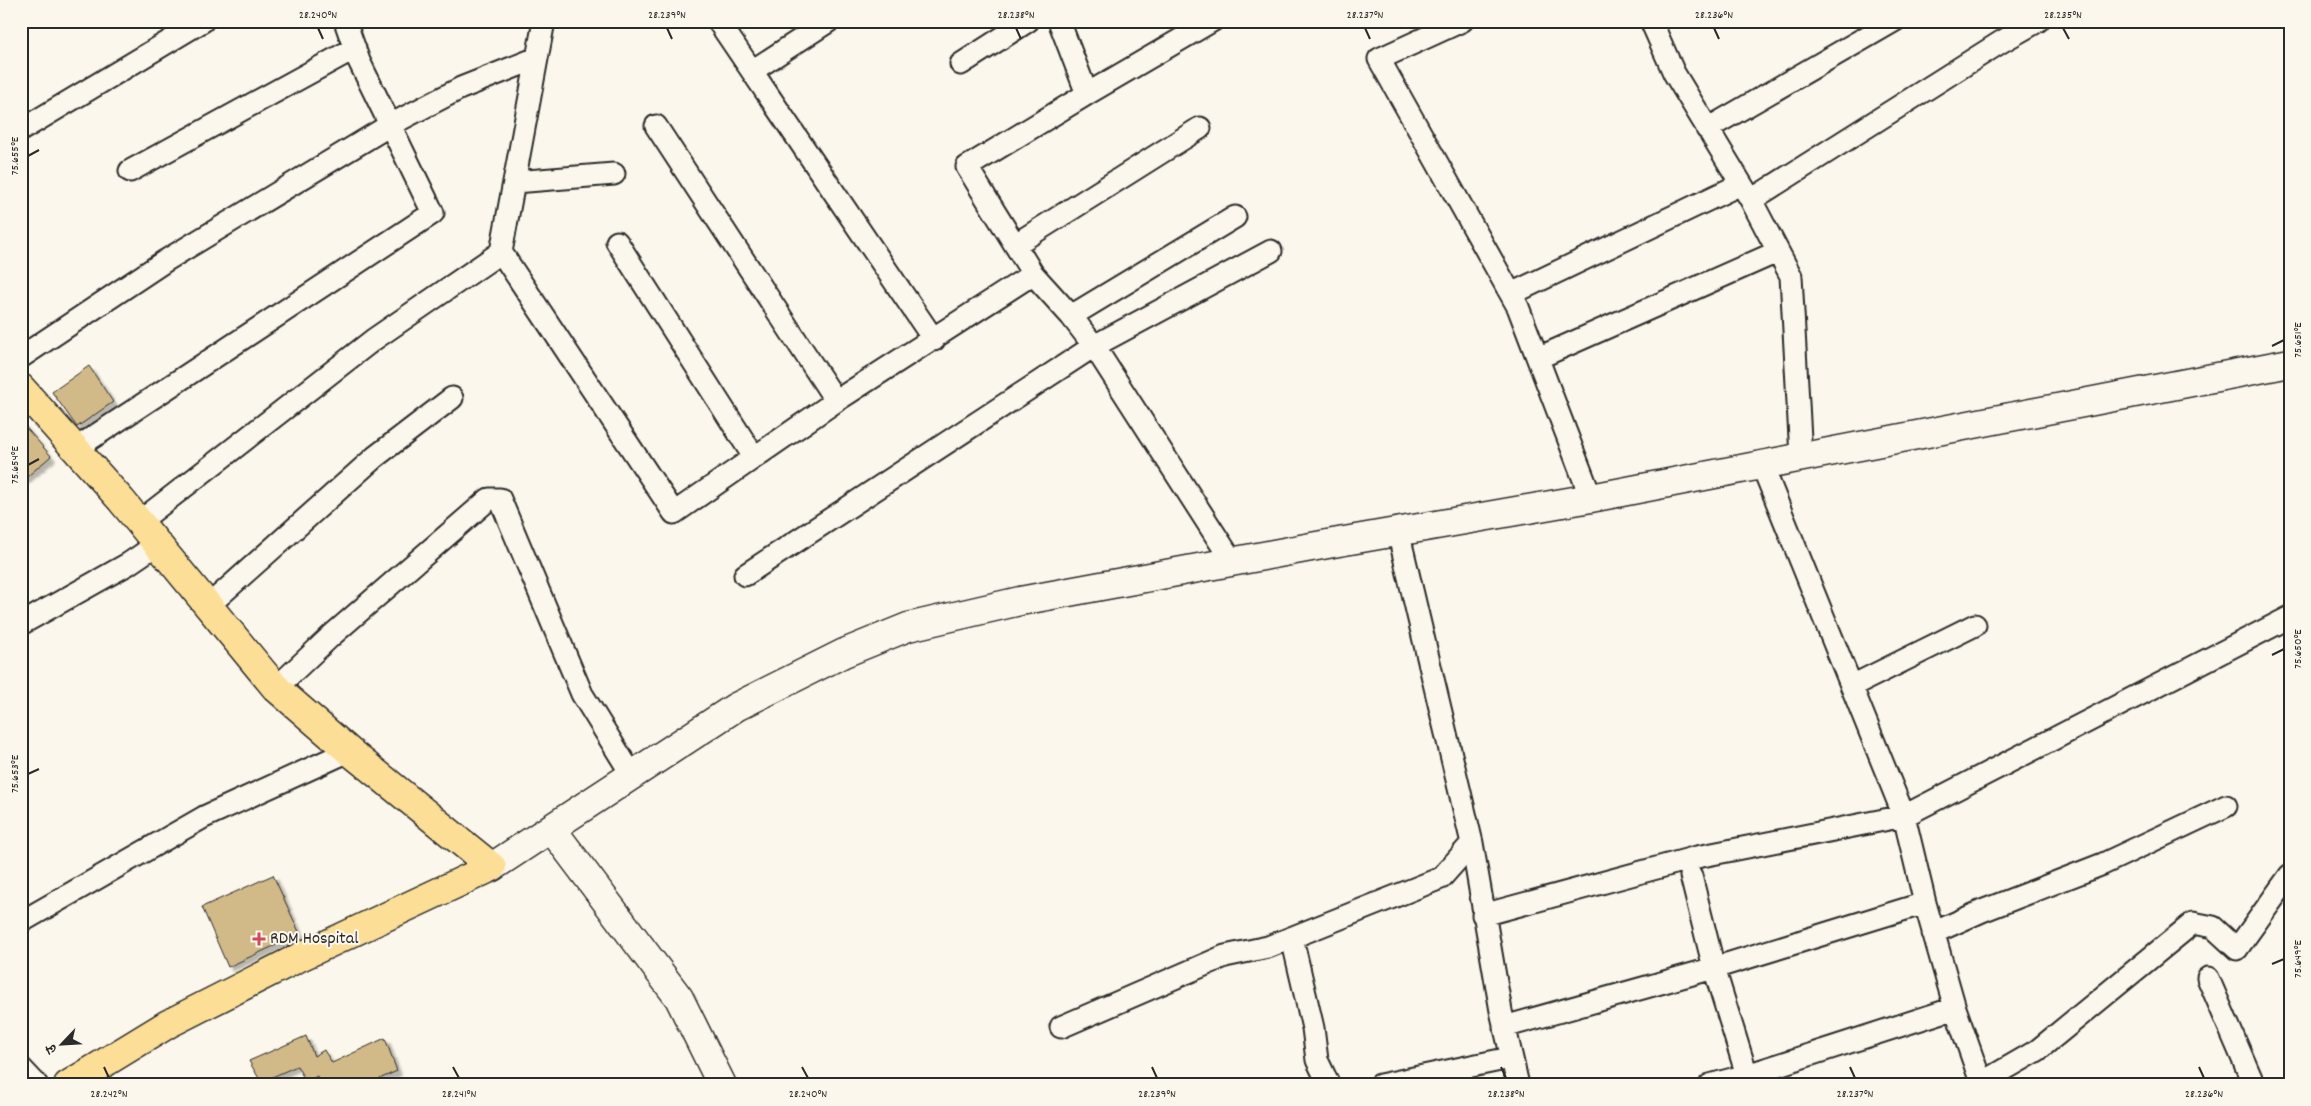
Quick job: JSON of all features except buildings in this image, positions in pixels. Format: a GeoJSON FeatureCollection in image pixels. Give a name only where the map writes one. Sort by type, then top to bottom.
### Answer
{"type":"FeatureCollection","features":[{"type":"Feature","properties":{"kind":"main road"},"geometry":{"type":"LineString","coordinates":[[68,1085],[168,1024],[300,957],[492,867],[736,707],[844,653],[908,627],[1020,601],[1398,531],[1591,498],[2290,363]]}},
{"type":"Feature","properties":{"kind":"main road"},"geometry":{"type":"LineString","coordinates":[[21,388],[139,522],[156,545],[276,688],[349,751],[492,867]]}},
{"type":"Feature","properties":{"kind":"main road"},"geometry":{"type":"LineString","coordinates":[[551,828],[679,998],[722,1085]]}},
{"type":"Feature","properties":{"kind":"street"},"geometry":{"type":"LineString","coordinates":[[21,130],[203,21]]}},
{"type":"Feature","properties":{"kind":"street"},"geometry":{"type":"LineString","coordinates":[[75,449],[433,213],[390,125],[355,48],[345,21]]}},
{"type":"Feature","properties":{"kind":"street"},"geometry":{"type":"LineString","coordinates":[[544,21],[502,252],[674,513],[836,401],[934,340],[1033,274]]}},
{"type":"Feature","properties":{"kind":"street"},"geometry":{"type":"LineString","coordinates":[[718,21],[934,340]]}},
{"type":"Feature","properties":{"kind":"street"},"geometry":{"type":"LineString","coordinates":[[752,71],[829,21]]}},
{"type":"Feature","properties":{"kind":"street"},"geometry":{"type":"LineString","coordinates":[[961,64],[1028,21]]}},
{"type":"Feature","properties":{"kind":"street"},"geometry":{"type":"LineString","coordinates":[[1059,21],[1086,94]]}},
{"type":"Feature","properties":{"kind":"street"},"geometry":{"type":"LineString","coordinates":[[1212,21],[1086,94],[967,167],[1033,274],[1072,316],[1094,346],[1232,562]]}},
{"type":"Feature","properties":{"kind":"street"},"geometry":{"type":"LineString","coordinates":[[1462,21],[1378,60],[1511,294],[1538,358],[1591,498]]}},
{"type":"Feature","properties":{"kind":"street"},"geometry":{"type":"LineString","coordinates":[[1651,21],[1674,73],[1706,130],[1746,192],[1791,276],[1801,457]]}},
{"type":"Feature","properties":{"kind":"street"},"geometry":{"type":"LineString","coordinates":[[1706,130],[1894,21]]}},
{"type":"Feature","properties":{"kind":"street"},"geometry":{"type":"LineString","coordinates":[[1511,294],[1746,192],[2038,21]]}},
{"type":"Feature","properties":{"kind":"street"},"geometry":{"type":"LineString","coordinates":[[130,171],[355,48]]}},
{"type":"Feature","properties":{"kind":"street"},"geometry":{"type":"LineString","coordinates":[[21,357],[165,261],[390,125],[461,88],[537,58]]}},
{"type":"Feature","properties":{"kind":"street"},"geometry":{"type":"LineString","coordinates":[[656,126],[836,401]]}},
{"type":"Feature","properties":{"kind":"street"},"geometry":{"type":"LineString","coordinates":[[1016,244],[1200,128]]}},
{"type":"Feature","properties":{"kind":"street"},"geometry":{"type":"LineString","coordinates":[[515,182],[614,174]]}},
{"type":"Feature","properties":{"kind":"street"},"geometry":{"type":"LineString","coordinates":[[1072,316],[1235,216]]}},
{"type":"Feature","properties":{"kind":"street"},"geometry":{"type":"LineString","coordinates":[[617,242],[754,457]]}},
{"type":"Feature","properties":{"kind":"street"},"geometry":{"type":"LineString","coordinates":[[744,575],[1094,346],[1271,251]]}},
{"type":"Feature","properties":{"kind":"street"},"geometry":{"type":"LineString","coordinates":[[139,522],[373,340],[502,252]]}},
{"type":"Feature","properties":{"kind":"street"},"geometry":{"type":"LineString","coordinates":[[1538,358],[1777,252]]}},
{"type":"Feature","properties":{"kind":"street"},"geometry":{"type":"LineString","coordinates":[[208,606],[375,457],[452,398]]}},
{"type":"Feature","properties":{"kind":"street"},"geometry":{"type":"LineString","coordinates":[[1762,465],[1904,816],[1924,903],[1955,1008],[1981,1084],[2038,1050],[2193,923],[2212,927],[2237,949],[2290,875]]}},
{"type":"Feature","properties":{"kind":"street"},"geometry":{"type":"LineString","coordinates":[[276,688],[331,636],[489,499],[500,500],[582,694],[632,775]]}},
{"type":"Feature","properties":{"kind":"street"},"geometry":{"type":"LineString","coordinates":[[1398,531],[1472,843],[1504,1027],[1518,1085]]}},
{"type":"Feature","properties":{"kind":"street"},"geometry":{"type":"LineString","coordinates":[[21,624],[128,564],[156,545]]}},
{"type":"Feature","properties":{"kind":"street"},"geometry":{"type":"LineString","coordinates":[[1484,915],[1697,857],[1904,816],[2290,617]]}},
{"type":"Feature","properties":{"kind":"street"},"geometry":{"type":"LineString","coordinates":[[1852,686],[1976,625]]}},
{"type":"Feature","properties":{"kind":"street"},"geometry":{"type":"LineString","coordinates":[[21,922],[204,817],[349,751]]}},
{"type":"Feature","properties":{"kind":"street"},"geometry":{"type":"LineString","coordinates":[[1933,933],[1982,911],[2103,864],[2226,806]]}},
{"type":"Feature","properties":{"kind":"street"},"geometry":{"type":"LineString","coordinates":[[1061,1027],[1225,956],[1268,947],[1442,878],[1472,843]]}},
{"type":"Feature","properties":{"kind":"street"},"geometry":{"type":"LineString","coordinates":[[1691,876],[1714,968],[1748,1080]]}},
{"type":"Feature","properties":{"kind":"street"},"geometry":{"type":"LineString","coordinates":[[1504,1027],[1714,968],[1924,903]]}},
{"type":"Feature","properties":{"kind":"street"},"geometry":{"type":"LineString","coordinates":[[1292,938],[1313,1028],[1317,1060],[1329,1085]]}},
{"type":"Feature","properties":{"kind":"street"},"geometry":{"type":"LineString","coordinates":[[2208,978],[2254,1085]]}},
{"type":"Feature","properties":{"kind":"street"},"geometry":{"type":"LineString","coordinates":[[1710,1085],[1748,1080],[1955,1008]]}},
{"type":"Feature","properties":{"kind":"street"},"geometry":{"type":"LineString","coordinates":[[1380,1085],[1510,1058]]}},
{"type":"Feature","properties":{"kind":"street"},"geometry":{"type":"LineString","coordinates":[[21,1068],[37,1085]]}},
{"type":"Feature","properties":{"kind":"place","name":"RDM Hospital"},"geometry":{"type":"Point","coordinates":[259,939]}}]}
